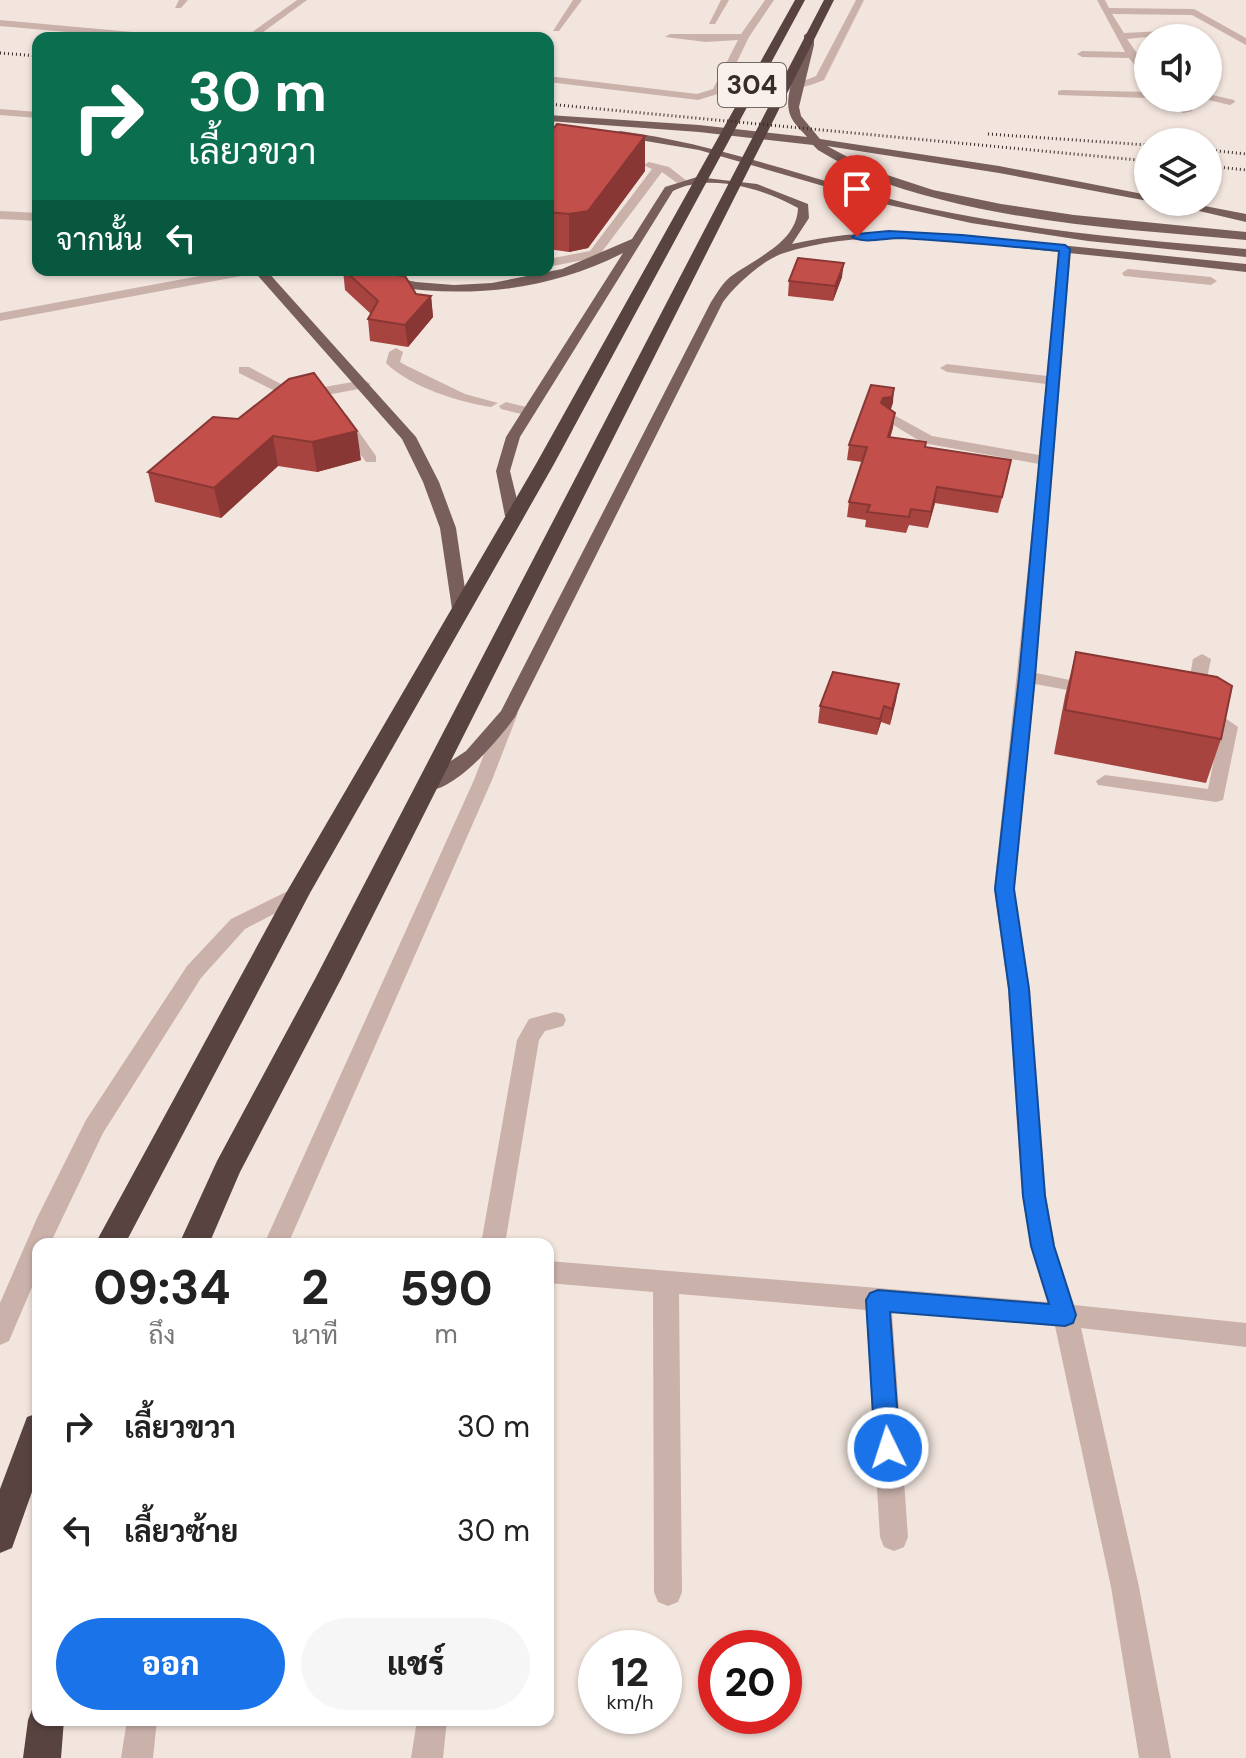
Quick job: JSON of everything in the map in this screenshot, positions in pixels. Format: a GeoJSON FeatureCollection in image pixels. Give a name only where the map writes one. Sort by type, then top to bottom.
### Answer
{"type":"FeatureCollection","features":[{"type":"Feature","properties":{"kind":"highway","name":"304"},"geometry":{"type":"LineString","coordinates":[[704,171],[800,0]]}},
{"type":"Feature","properties":{"kind":"highway","name":"304"},"geometry":{"type":"LineString","coordinates":[[809,35],[829,0]]}},
{"type":"Feature","properties":{"kind":"highway"},"geometry":{"type":"LineString","coordinates":[[197,1238],[227,1169],[809,35]]}},
{"type":"Feature","properties":{"kind":"highway"},"geometry":{"type":"LineString","coordinates":[[113,1238],[298,893],[545,464],[704,171]]}},
{"type":"Feature","properties":{"kind":"highway"},"geometry":{"type":"LineString","coordinates":[[0,1536],[32,1445]]}},
{"type":"Feature","properties":{"kind":"highway"},"geometry":{"type":"LineString","coordinates":[[42,1758],[45,1726]]}},
{"type":"Feature","properties":{"kind":"main road"},"geometry":{"type":"LineString","coordinates":[[809,35],[809,55],[793,106],[796,119],[819,145],[856,167],[910,186],[988,206],[1086,220],[1246,236]]}},
{"type":"Feature","properties":{"kind":"main road"},"geometry":{"type":"LineString","coordinates":[[554,119],[839,144],[1044,176],[1134,195]]}},
{"type":"Feature","properties":{"kind":"main road"},"geometry":{"type":"LineString","coordinates":[[560,132],[652,137],[695,145],[779,167],[856,194],[932,212],[1061,233],[1246,253]]}},
{"type":"Feature","properties":{"kind":"main road"},"geometry":{"type":"LineString","coordinates":[[932,212],[863,188],[848,180],[843,169],[855,160],[879,156],[1044,176]]}},
{"type":"Feature","properties":{"kind":"main road"},"geometry":{"type":"LineString","coordinates":[[554,275],[617,252],[641,238],[704,171]]}},
{"type":"Feature","properties":{"kind":"main road"},"geometry":{"type":"LineString","coordinates":[[426,786],[465,764],[481,750],[509,713],[717,302],[729,284],[776,251],[804,223],[804,206],[768,189],[704,180],[681,181],[663,195],[513,437],[503,471],[513,516]]}},
{"type":"Feature","properties":{"kind":"main road"},"geometry":{"type":"LineString","coordinates":[[1222,213],[1246,218]]}},
{"type":"Feature","properties":{"kind":"main road"},"geometry":{"type":"LineString","coordinates":[[776,251],[826,239],[889,234],[962,238],[1246,268]]}},
{"type":"Feature","properties":{"kind":"main road"},"geometry":{"type":"LineString","coordinates":[[265,276],[409,437],[431,482],[448,528],[460,609]]}},
{"type":"Feature","properties":{"kind":"main road"},"geometry":{"type":"LineString","coordinates":[[368,276],[436,287],[495,286],[549,276]]}},
{"type":"Feature","properties":{"kind":"street"},"geometry":{"type":"LineString","coordinates":[[258,32],[303,0]]}},
{"type":"Feature","properties":{"kind":"street"},"geometry":{"type":"LineString","coordinates":[[556,29],[578,0]]}},
{"type":"Feature","properties":{"kind":"street"},"geometry":{"type":"LineString","coordinates":[[712,22],[725,0]]}},
{"type":"Feature","properties":{"kind":"street"},"geometry":{"type":"LineString","coordinates":[[728,71],[741,81],[770,87],[800,85],[820,78],[860,0]]}},
{"type":"Feature","properties":{"kind":"street"},"geometry":{"type":"LineString","coordinates":[[1101,0],[1134,58]]}},
{"type":"Feature","properties":{"kind":"street"},"geometry":{"type":"LineString","coordinates":[[554,80],[698,97],[717,91],[766,1]]}},
{"type":"Feature","properties":{"kind":"street"},"geometry":{"type":"LineString","coordinates":[[1106,11],[1194,12],[1246,42]]}},
{"type":"Feature","properties":{"kind":"street"},"geometry":{"type":"LineString","coordinates":[[114,32],[129,21]]}},
{"type":"Feature","properties":{"kind":"street"},"geometry":{"type":"LineString","coordinates":[[0,23],[91,32]]}},
{"type":"Feature","properties":{"kind":"street"},"geometry":{"type":"LineString","coordinates":[[1122,36],[1134,35]]}},
{"type":"Feature","properties":{"kind":"street"},"geometry":{"type":"LineString","coordinates":[[670,37],[744,37]]}},
{"type":"Feature","properties":{"kind":"street"},"geometry":{"type":"LineString","coordinates":[[1082,54],[1132,55]]}},
{"type":"Feature","properties":{"kind":"street"},"geometry":{"type":"LineString","coordinates":[[1062,93],[1134,95]]}},
{"type":"Feature","properties":{"kind":"street"},"geometry":{"type":"LineString","coordinates":[[1222,100],[1230,102]]}},
{"type":"Feature","properties":{"kind":"street"},"geometry":{"type":"LineString","coordinates":[[0,112],[32,115]]}},
{"type":"Feature","properties":{"kind":"street"},"geometry":{"type":"LineString","coordinates":[[634,162],[659,168],[681,181]]}},
{"type":"Feature","properties":{"kind":"street"},"geometry":{"type":"LineString","coordinates":[[554,261],[594,254],[659,168]]}},
{"type":"Feature","properties":{"kind":"street"},"geometry":{"type":"LineString","coordinates":[[0,215],[32,217]]}},
{"type":"Feature","properties":{"kind":"street"},"geometry":{"type":"LineString","coordinates":[[1065,249],[1027,677],[1004,889],[1005,911],[1019,989],[1034,1196],[1043,1246],[1065,1315],[1125,1587],[1155,1758]]}},
{"type":"Feature","properties":{"kind":"street"},"geometry":{"type":"LineString","coordinates":[[1186,262],[1186,279]]}},
{"type":"Feature","properties":{"kind":"street"},"geometry":{"type":"LineString","coordinates":[[1128,273],[1211,281]]}},
{"type":"Feature","properties":{"kind":"street"},"geometry":{"type":"LineString","coordinates":[[0,317],[220,276]]}},
{"type":"Feature","properties":{"kind":"street"},"geometry":{"type":"LineString","coordinates":[[396,352],[393,363],[461,398],[529,412]]}},
{"type":"Feature","properties":{"kind":"street"},"geometry":{"type":"LineString","coordinates":[[947,368],[1054,381]]}},
{"type":"Feature","properties":{"kind":"street"},"geometry":{"type":"LineString","coordinates":[[244,370],[295,397]]}},
{"type":"Feature","properties":{"kind":"street"},"geometry":{"type":"LineString","coordinates":[[279,405],[321,390],[364,384]]}},
{"type":"Feature","properties":{"kind":"street"},"geometry":{"type":"LineString","coordinates":[[321,390],[371,459]]}},
{"type":"Feature","properties":{"kind":"street"},"geometry":{"type":"LineString","coordinates":[[889,418],[928,440],[1047,461]]}},
{"type":"Feature","properties":{"kind":"street"},"geometry":{"type":"LineString","coordinates":[[1105,781],[1216,796],[1229,727],[1206,709],[1182,704],[1197,698],[1202,659]]}},
{"type":"Feature","properties":{"kind":"street"},"geometry":{"type":"LineString","coordinates":[[1027,677],[1114,694]]}},
{"type":"Feature","properties":{"kind":"street"},"geometry":{"type":"LineString","coordinates":[[279,1238],[483,780],[509,713]]}},
{"type":"Feature","properties":{"kind":"street"},"geometry":{"type":"LineString","coordinates":[[40,1238],[94,1127],[194,972],[238,924],[298,893]]}},
{"type":"Feature","properties":{"kind":"street"},"geometry":{"type":"LineString","coordinates":[[494,1238],[531,1028],[538,1022],[555,1020]]}},
{"type":"Feature","properties":{"kind":"street"},"geometry":{"type":"LineString","coordinates":[[0,1333],[32,1258]]}},
{"type":"Feature","properties":{"kind":"street"},"geometry":{"type":"LineString","coordinates":[[554,1273],[1065,1315],[1246,1335]]}},
{"type":"Feature","properties":{"kind":"street"},"geometry":{"type":"LineString","coordinates":[[666,1283],[668,1592]]}},
{"type":"Feature","properties":{"kind":"street"},"geometry":{"type":"LineString","coordinates":[[878,1300],[894,1537]]}},
{"type":"Feature","properties":{"kind":"street"},"geometry":{"type":"LineString","coordinates":[[137,1758],[141,1726]]}},
{"type":"Feature","properties":{"kind":"street"},"geometry":{"type":"LineString","coordinates":[[427,1758],[431,1726]]}},
{"type":"Feature","properties":{"kind":"building"},"geometry":{"type":"Polygon","coordinates":[[[557,124],[645,136],[588,211],[569,214],[554,213],[554,128],[557,124]]]}},
{"type":"Feature","properties":{"kind":"building"},"geometry":{"type":"Polygon","coordinates":[[[798,258],[844,263],[835,286],[789,281],[798,258]]]}},
{"type":"Feature","properties":{"kind":"building"},"geometry":{"type":"Polygon","coordinates":[[[351,276],[405,276],[416,294],[431,296],[405,325],[368,319],[378,301],[351,276]]]}},
{"type":"Feature","properties":{"kind":"building"},"geometry":{"type":"Polygon","coordinates":[[[314,373],[357,431],[312,442],[273,436],[214,488],[148,472],[213,417],[238,419],[289,379],[314,373]]]}},
{"type":"Feature","properties":{"kind":"building"},"geometry":{"type":"Polygon","coordinates":[[[871,385],[894,388],[892,397],[883,398],[881,403],[895,413],[888,437],[926,442],[925,447],[1011,460],[1002,497],[937,487],[931,512],[911,509],[909,517],[867,512],[870,505],[849,502],[867,447],[849,445],[871,385]]]}},
{"type":"Feature","properties":{"kind":"building"},"geometry":{"type":"Polygon","coordinates":[[[1076,652],[1217,677],[1232,686],[1221,739],[1065,710],[1076,652]]]}},
{"type":"Feature","properties":{"kind":"building"},"geometry":{"type":"Polygon","coordinates":[[[833,672],[899,684],[892,709],[884,706],[880,719],[820,706],[833,672]]]}},
{"type":"Feature","properties":{"kind":"railway"},"geometry":{"type":"LineString","coordinates":[[0,53],[32,56]]}},
{"type":"Feature","properties":{"kind":"railway"},"geometry":{"type":"LineString","coordinates":[[554,105],[1134,160]]}},
{"type":"Feature","properties":{"kind":"railway"},"geometry":{"type":"LineString","coordinates":[[988,134],[1134,144]]}},
{"type":"Feature","properties":{"kind":"railway"},"geometry":{"type":"LineString","coordinates":[[1222,151],[1246,154]]}},
{"type":"Feature","properties":{"kind":"railway"},"geometry":{"type":"LineString","coordinates":[[1222,167],[1246,170]]}},
{"type":"Feature","properties":{"kind":"route"},"geometry":{"type":"LineString","coordinates":[[857,237],[889,234],[962,238],[1065,249],[1027,677],[1004,889],[1019,989],[1034,1196],[1043,1246],[1065,1315],[878,1300],[888,1448]]}}]}
